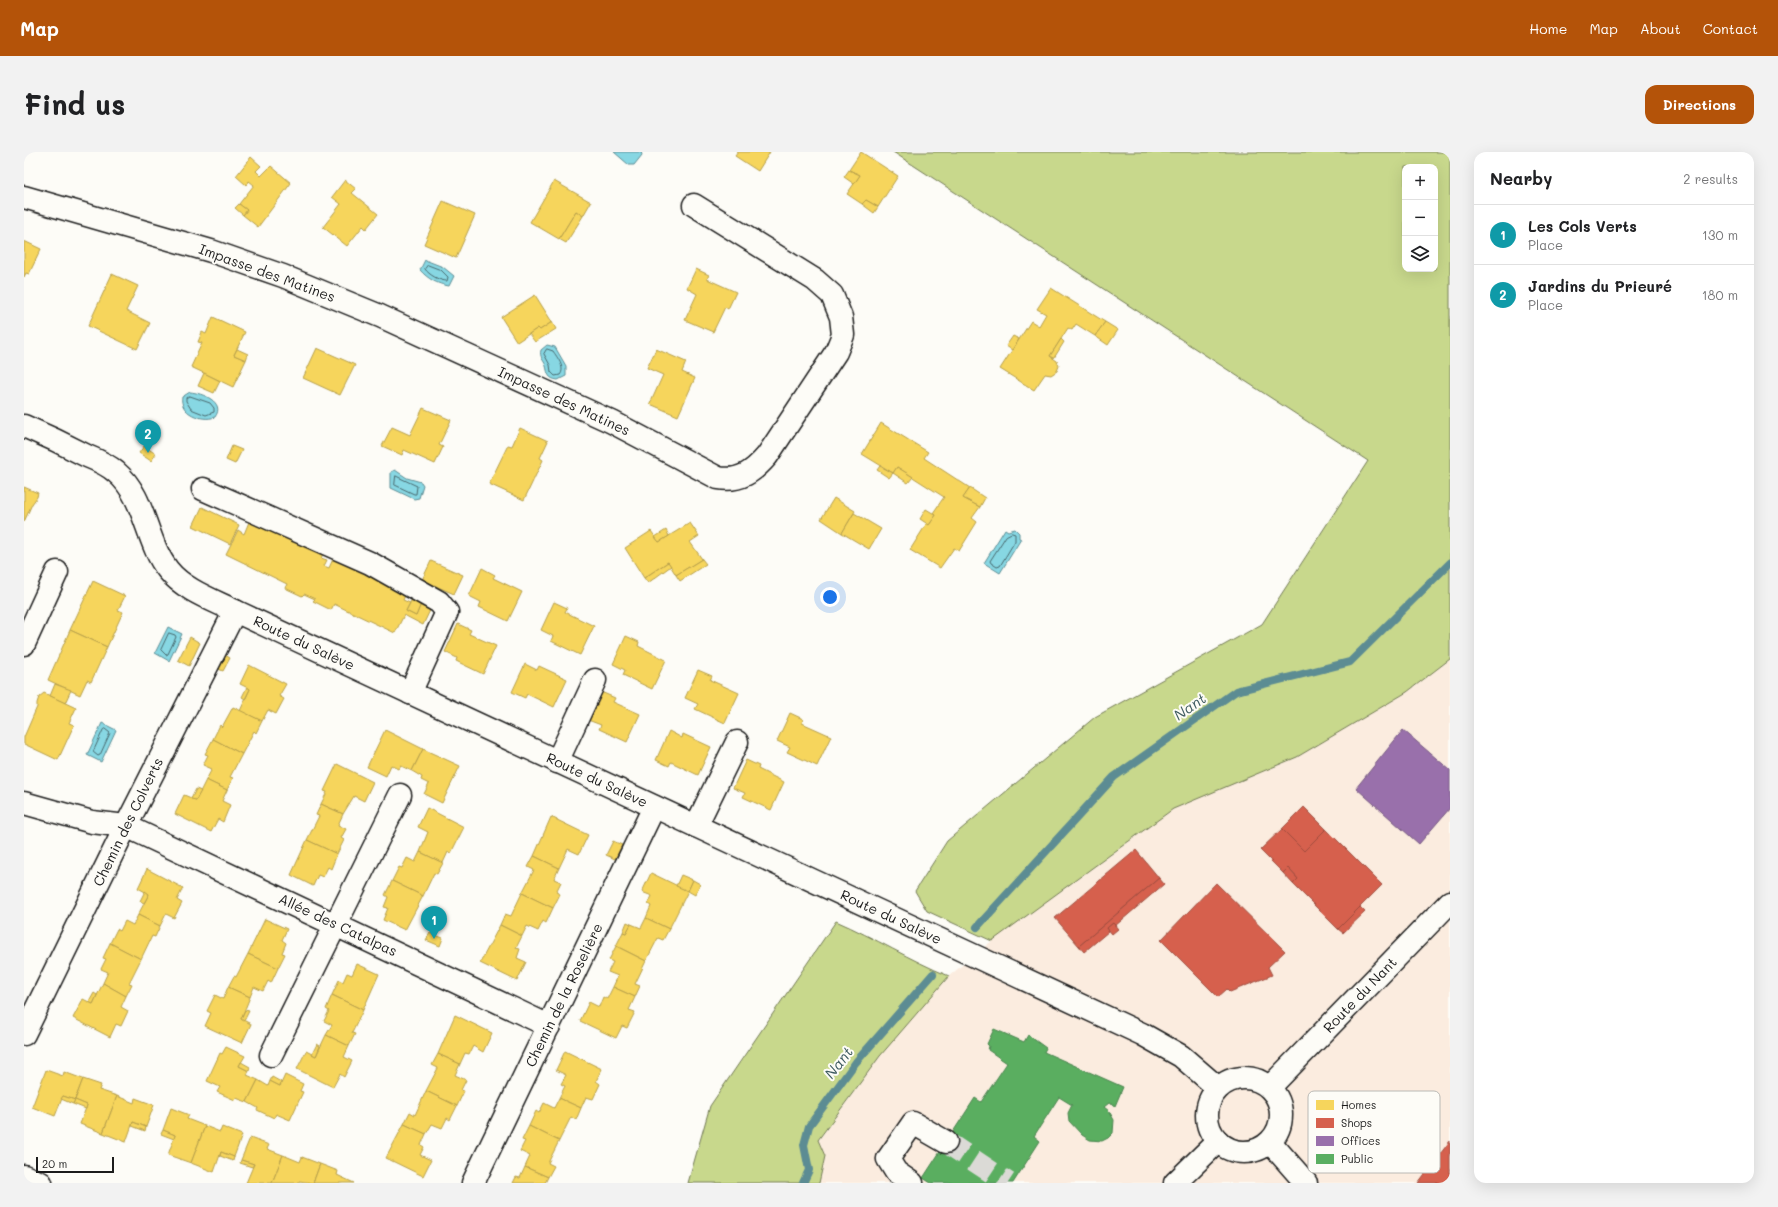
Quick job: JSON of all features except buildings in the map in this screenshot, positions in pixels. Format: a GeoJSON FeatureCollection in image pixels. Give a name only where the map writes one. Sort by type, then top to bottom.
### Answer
{"type":"FeatureCollection","features":[{"type":"Feature","properties":{"kind":"street","name":"Impasse des Matines"},"geometry":{"type":"LineString","coordinates":[[24,197],[211,252],[283,276],[380,316],[612,422],[718,478],[730,480],[744,476],[757,467],[767,456],[836,352],[843,335],[841,323],[832,295],[815,280],[694,205]]}},
{"type":"Feature","properties":{"kind":"street","name":"Route du Salève"},"geometry":{"type":"LineString","coordinates":[[24,426],[104,464],[117,472],[130,488],[139,504],[160,556],[168,570],[184,585],[235,611],[1142,1034],[1181,1056],[1218,1088]]}},
{"type":"Feature","properties":{"kind":"street"},"geometry":{"type":"LineString","coordinates":[[203,489],[370,563],[439,602],[447,612],[410,693]]}},
{"type":"Feature","properties":{"kind":"street"},"geometry":{"type":"LineString","coordinates":[[24,644],[57,572]]}},
{"type":"Feature","properties":{"kind":"street","name":"Chemin des Colverts"},"geometry":{"type":"LineString","coordinates":[[24,1034],[126,826],[235,611]]}},
{"type":"Feature","properties":{"kind":"street"},"geometry":{"type":"LineString","coordinates":[[558,762],[595,680]]}},
{"type":"Feature","properties":{"kind":"street"},"geometry":{"type":"LineString","coordinates":[[696,826],[737,742]]}},
{"type":"Feature","properties":{"kind":"street"},"geometry":{"type":"LineString","coordinates":[[271,1055],[400,795]]}},
{"type":"Feature","properties":{"kind":"street","name":"Allée des Catalpas"},"geometry":{"type":"LineString","coordinates":[[24,803],[92,822],[126,826],[549,1026]]}},
{"type":"Feature","properties":{"kind":"street","name":"Chemin de la Roselière"},"geometry":{"type":"LineString","coordinates":[[473,1183],[654,807]]}},
{"type":"Feature","properties":{"kind":"street","name":"Route du Nant"},"geometry":{"type":"LineString","coordinates":[[1270,1087],[1450,902]]}},
{"type":"Feature","properties":{"kind":"street"},"geometry":{"type":"LineString","coordinates":[[1240,1077],[1256,1079],[1270,1087],[1279,1100],[1282,1114],[1279,1130],[1270,1142],[1256,1150],[1239,1152],[1228,1148],[1218,1141],[1209,1127],[1207,1110],[1213,1094],[1218,1088],[1225,1082],[1240,1077]]}},
{"type":"Feature","properties":{"kind":"street"},"geometry":{"type":"LineString","coordinates":[[912,1183],[896,1172],[888,1159],[913,1123],[946,1142]]}},
{"type":"Feature","properties":{"kind":"street"},"geometry":{"type":"LineString","coordinates":[[1175,1183],[1218,1141]]}},
{"type":"Feature","properties":{"kind":"street"},"geometry":{"type":"LineString","coordinates":[[1270,1142],[1306,1183]]}},
{"type":"Feature","properties":{"kind":"street"},"geometry":{"type":"LineString","coordinates":[[24,1176],[41,1183]]}},
{"type":"Feature","properties":{"kind":"shaded area"},"geometry":{"type":"Polygon","coordinates":[[[1450,659],[1450,1183],[819,1183],[825,1156],[818,1141],[880,1056],[949,976],[992,941],[1173,809],[1297,757],[1407,692],[1450,659]]]}},
{"type":"Feature","properties":{"kind":"green space"},"geometry":{"type":"Polygon","coordinates":[[[893,152],[1450,152],[1450,659],[1407,692],[1297,757],[1173,809],[992,941],[927,911],[915,891],[947,841],[1095,717],[1262,624],[1368,461],[893,152]]]}},
{"type":"Feature","properties":{"kind":"green space"},"geometry":{"type":"Polygon","coordinates":[[[836,921],[949,976],[880,1056],[818,1140],[825,1156],[819,1183],[688,1183],[710,1106],[836,921]]]}},
{"type":"Feature","properties":{"kind":"water"},"geometry":{"type":"Polygon","coordinates":[[[614,152],[641,152],[642,155],[634,165],[629,165],[614,152]]]}},
{"type":"Feature","properties":{"kind":"water"},"geometry":{"type":"Polygon","coordinates":[[[425,260],[443,267],[454,276],[449,286],[433,281],[420,270],[425,260]]]}},
{"type":"Feature","properties":{"kind":"water"},"geometry":{"type":"Polygon","coordinates":[[[547,345],[555,347],[566,366],[566,376],[558,380],[552,379],[549,376],[541,357],[541,350],[547,345]]]}},
{"type":"Feature","properties":{"kind":"water"},"geometry":{"type":"Polygon","coordinates":[[[190,392],[206,396],[215,403],[218,412],[215,417],[198,417],[192,415],[184,408],[182,397],[190,392]]]}},
{"type":"Feature","properties":{"kind":"water"},"geometry":{"type":"Polygon","coordinates":[[[395,470],[407,478],[421,482],[423,485],[419,498],[414,499],[391,488],[391,472],[395,470]]]}},
{"type":"Feature","properties":{"kind":"water"},"geometry":{"type":"Polygon","coordinates":[[[1005,529],[1008,531],[1015,529],[1019,533],[1019,538],[1021,539],[1000,573],[984,563],[1005,529]]]}},
{"type":"Feature","properties":{"kind":"water"},"geometry":{"type":"Polygon","coordinates":[[[168,627],[182,634],[169,661],[155,653],[168,627]]]}},
{"type":"Feature","properties":{"kind":"water"},"geometry":{"type":"Polygon","coordinates":[[[102,723],[116,730],[101,762],[87,755],[102,723]]]}},
{"type":"Feature","properties":{"kind":"waterway","name":"Nant"},"geometry":{"type":"LineString","coordinates":[[977,927],[1114,777],[1236,691],[1350,662],[1450,563]]}},
{"type":"Feature","properties":{"kind":"waterway","name":"Nant"},"geometry":{"type":"LineString","coordinates":[[803,1183],[809,1170],[804,1145],[809,1126],[856,1062],[933,974]]}},
{"type":"Feature","properties":{"kind":"tunnel"},"geometry":{"type":"LineString","coordinates":[[946,1142],[1008,1183]]}},
{"type":"Feature","properties":{"kind":"place","name":"Jardins du Prieuré"},"geometry":{"type":"Point","coordinates":[148,453]}},
{"type":"Feature","properties":{"kind":"place","name":"Les Cols Verts"},"geometry":{"type":"Point","coordinates":[434,939]}}]}
